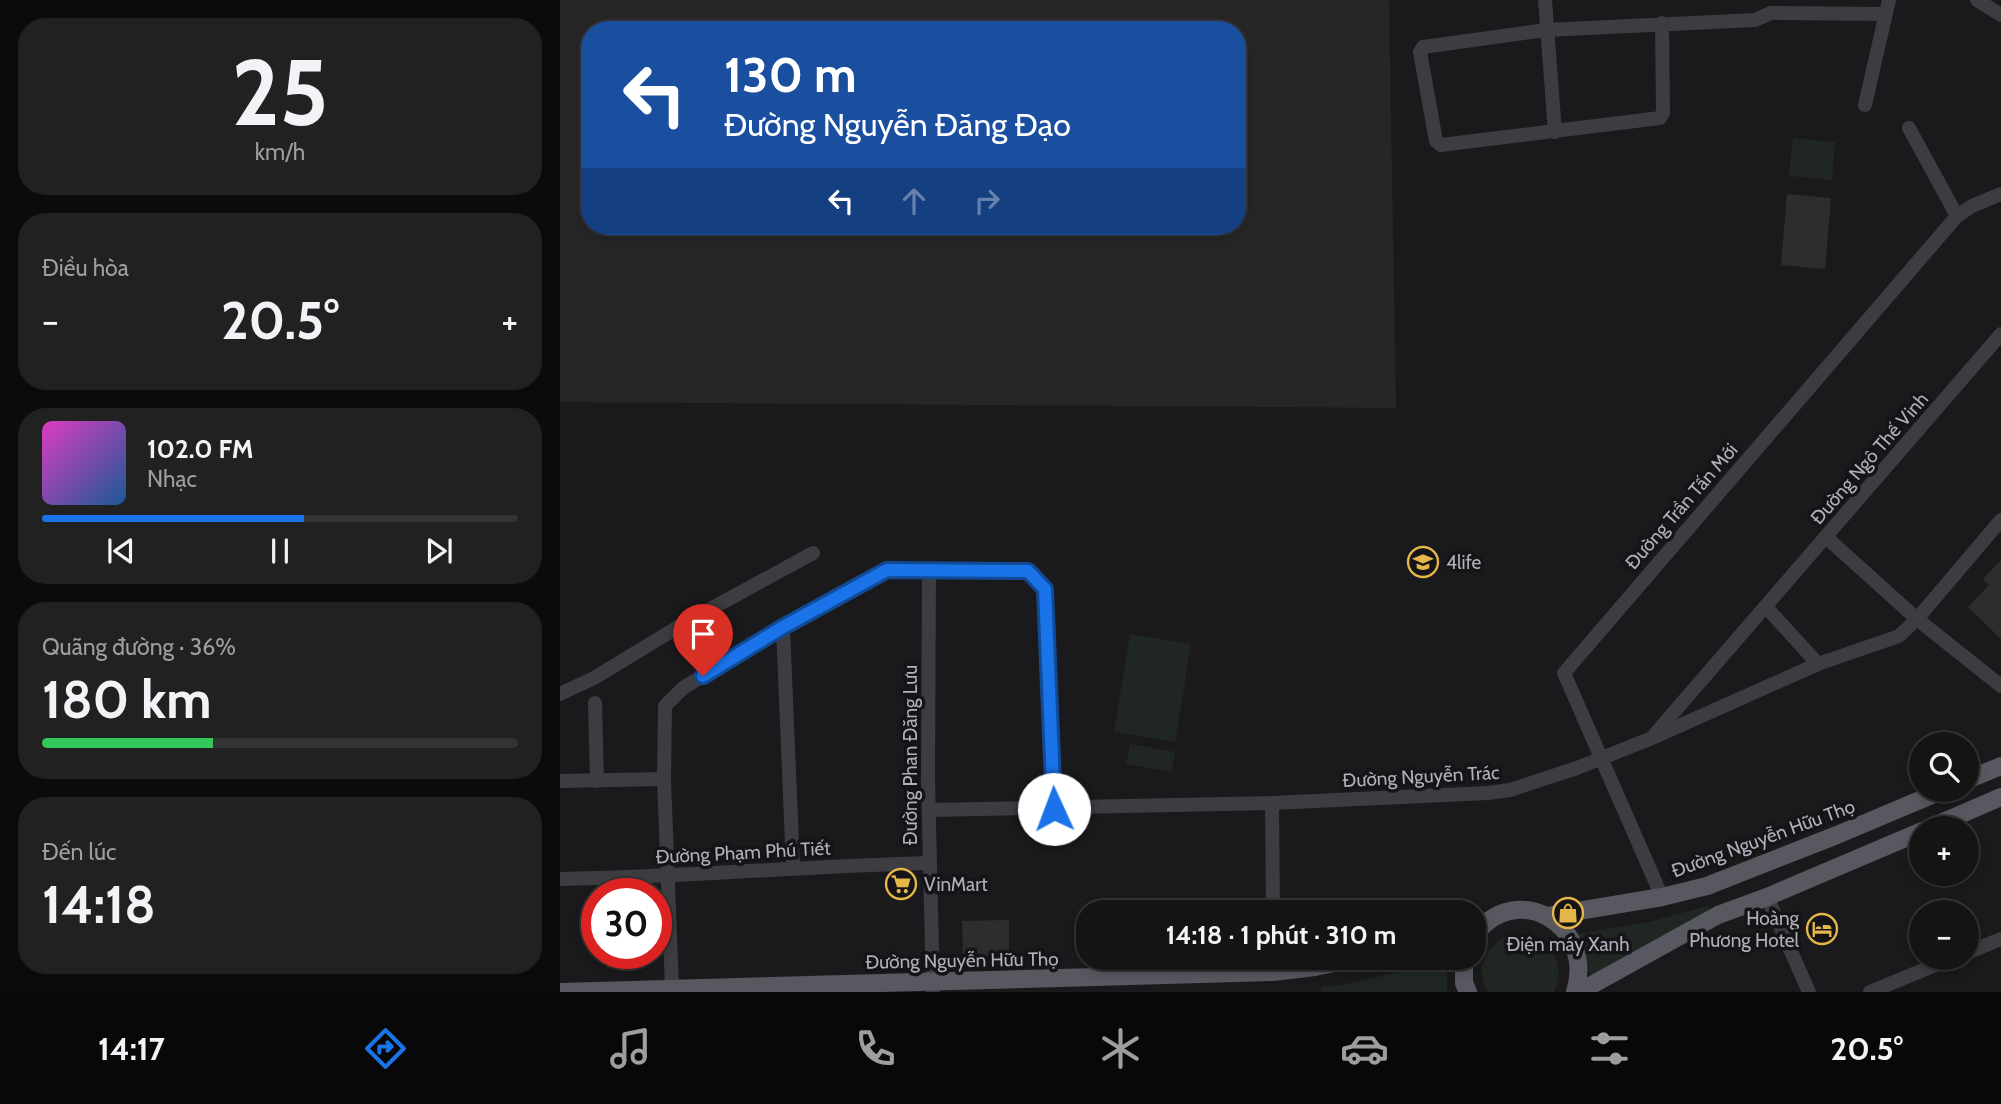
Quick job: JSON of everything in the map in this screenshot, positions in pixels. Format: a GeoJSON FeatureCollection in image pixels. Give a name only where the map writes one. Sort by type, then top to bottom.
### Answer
{"type":"FeatureCollection","features":[{"type":"Feature","properties":{"kind":"main road"},"geometry":{"type":"LineString","coordinates":[[1979,775],[2001,766]]}},
{"type":"Feature","properties":{"kind":"main road"},"geometry":{"type":"LineString","coordinates":[[1957,816],[2001,797]]}},
{"type":"Feature","properties":{"kind":"main road","name":"Đường Nguyễn Hữu Thọ"},"geometry":{"type":"LineString","coordinates":[[1486,923],[1512,911],[1531,911],[1548,916],[1662,897],[1707,886],[1915,802]]}},
{"type":"Feature","properties":{"kind":"main road"},"geometry":{"type":"LineString","coordinates":[[1577,992],[1718,915],[1909,837]]}},
{"type":"Feature","properties":{"kind":"main road"},"geometry":{"type":"LineString","coordinates":[[1548,916],[1564,929],[1574,944],[1579,962],[1577,992]]}},
{"type":"Feature","properties":{"kind":"main road","name":"Đường Nguyễn Hữu Thọ"},"geometry":{"type":"LineString","coordinates":[[560,992],[933,987],[1196,970]]}},
{"type":"Feature","properties":{"kind":"main road"},"geometry":{"type":"LineString","coordinates":[[1464,970],[1464,983],[1468,992]]}},
{"type":"Feature","properties":{"kind":"street"},"geometry":{"type":"LineString","coordinates":[[1545,0],[1555,132]]}},
{"type":"Feature","properties":{"kind":"street"},"geometry":{"type":"LineString","coordinates":[[1977,0],[2001,15]]}},
{"type":"Feature","properties":{"kind":"street"},"geometry":{"type":"LineString","coordinates":[[1662,23],[1663,113],[1660,118],[1441,145],[1436,141],[1420,49],[1546,30],[1662,23],[1755,20],[1771,13],[1887,7],[1865,105]]}},
{"type":"Feature","properties":{"kind":"street"},"geometry":{"type":"LineString","coordinates":[[1909,128],[1957,216]]}},
{"type":"Feature","properties":{"kind":"street","name":"Đường Trần Tấn Mới"},"geometry":{"type":"LineString","coordinates":[[1662,897],[1564,673],[1957,216],[1972,206],[2001,194]]}},
{"type":"Feature","properties":{"kind":"street","name":"Đường Ngô Thế Vinh"},"geometry":{"type":"LineString","coordinates":[[1652,738],[2001,334]]}},
{"type":"Feature","properties":{"kind":"street","name":"Đường Nguyễn Trác"},"geometry":{"type":"LineString","coordinates":[[929,810],[1272,803],[1499,792],[1540,781],[1652,738],[1818,664],[1899,636],[1917,619],[2001,520]]}},
{"type":"Feature","properties":{"kind":"street"},"geometry":{"type":"LineString","coordinates":[[1826,537],[1917,619],[2001,686]]}},
{"type":"Feature","properties":{"kind":"street"},"geometry":{"type":"LineString","coordinates":[[560,694],[594,678],[683,624],[813,553]]}},
{"type":"Feature","properties":{"kind":"street","name":"Đường Phan Đăng Lưu"},"geometry":{"type":"LineString","coordinates":[[929,569],[929,863],[933,987]]}},
{"type":"Feature","properties":{"kind":"street"},"geometry":{"type":"LineString","coordinates":[[672,989],[664,779],[665,706],[683,688],[783,627],[887,570],[1028,571],[1045,589],[1054,809]]}},
{"type":"Feature","properties":{"kind":"street"},"geometry":{"type":"LineString","coordinates":[[1766,607],[1818,664]]}},
{"type":"Feature","properties":{"kind":"street"},"geometry":{"type":"LineString","coordinates":[[783,627],[793,868]]}},
{"type":"Feature","properties":{"kind":"street"},"geometry":{"type":"LineString","coordinates":[[595,703],[597,781]]}},
{"type":"Feature","properties":{"kind":"street"},"geometry":{"type":"LineString","coordinates":[[560,781],[664,779]]}},
{"type":"Feature","properties":{"kind":"street"},"geometry":{"type":"LineString","coordinates":[[1272,803],[1273,900]]}},
{"type":"Feature","properties":{"kind":"street","name":"Đường Phạm Phú Tiết"},"geometry":{"type":"LineString","coordinates":[[560,879],[669,877],[793,868],[929,863]]}},
{"type":"Feature","properties":{"kind":"street"},"geometry":{"type":"LineString","coordinates":[[1767,897],[1809,992]]}},
{"type":"Feature","properties":{"kind":"street"},"geometry":{"type":"LineString","coordinates":[[1979,948],[2001,939]]}},
{"type":"Feature","properties":{"kind":"street"},"geometry":{"type":"LineString","coordinates":[[1870,992],[1923,970]]}},
{"type":"Feature","properties":{"kind":"shaded area"},"geometry":{"type":"Polygon","coordinates":[[[560,0],[1389,0],[1396,408],[560,402],[560,0]]]}},
{"type":"Feature","properties":{"kind":"shaded area"},"geometry":{"type":"Polygon","coordinates":[[[1793,138],[1835,142],[1832,180],[1789,176],[1793,138]]]}},
{"type":"Feature","properties":{"kind":"shaded area"},"geometry":{"type":"Polygon","coordinates":[[[1130,634],[1191,644],[1175,742],[1114,732],[1130,634]]]}},
{"type":"Feature","properties":{"kind":"shaded area"},"geometry":{"type":"Polygon","coordinates":[[[1130,744],[1175,752],[1172,772],[1126,764],[1130,744]]]}},
{"type":"Feature","properties":{"kind":"shaded area"},"geometry":{"type":"Polygon","coordinates":[[[1708,906],[1710,911],[1688,921],[1591,980],[1586,953],[1575,934],[1645,923],[1708,906]]]}},
{"type":"Feature","properties":{"kind":"shaded area"},"geometry":{"type":"Polygon","coordinates":[[[1512,934],[1524,935],[1544,943],[1556,959],[1558,981],[1554,992],[1487,992],[1482,974],[1482,970],[1486,970],[1486,956],[1503,938],[1512,934]]]}},
{"type":"Feature","properties":{"kind":"shaded area"},"geometry":{"type":"Polygon","coordinates":[[[1405,970],[1447,970],[1447,992],[1321,992],[1321,987],[1343,985],[1405,970]]]}},
{"type":"Feature","properties":{"kind":"building"},"geometry":{"type":"Polygon","coordinates":[[[1787,194],[1831,198],[1825,269],[1781,265],[1787,194]]]}},
{"type":"Feature","properties":{"kind":"building"},"geometry":{"type":"Polygon","coordinates":[[[2001,560],[2001,639],[1968,607],[1989,585],[1983,579],[2001,560]]]}},
{"type":"Feature","properties":{"kind":"building"},"geometry":{"type":"Polygon","coordinates":[[[1009,920],[1009,955],[963,956],[962,921],[1009,920]]]}},
{"type":"Feature","properties":{"kind":"place","name":"4life"},"geometry":{"type":"Point","coordinates":[1423,562]}},
{"type":"Feature","properties":{"kind":"place","name":"VinMart"},"geometry":{"type":"Point","coordinates":[901,884]}},
{"type":"Feature","properties":{"kind":"place","name":"Điện máy Xanh"},"geometry":{"type":"Point","coordinates":[1568,913]}},
{"type":"Feature","properties":{"kind":"place","name":"Hoàng Phương Hotel"},"geometry":{"type":"Point","coordinates":[1822,929]}},
{"type":"Feature","properties":{"kind":"route"},"geometry":{"type":"LineString","coordinates":[[703,676],[783,627],[887,570],[1028,571],[1045,589],[1054,809]]}}]}
